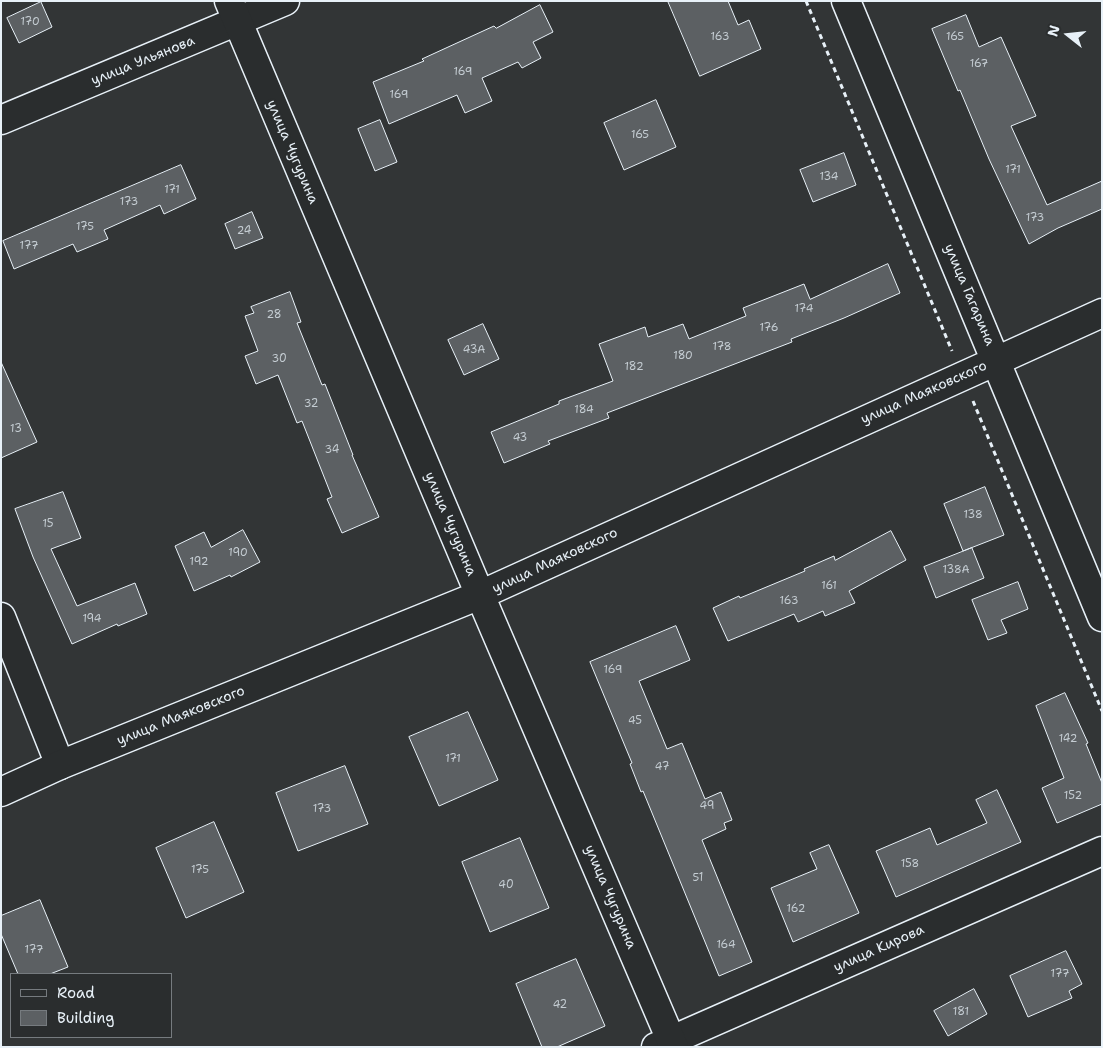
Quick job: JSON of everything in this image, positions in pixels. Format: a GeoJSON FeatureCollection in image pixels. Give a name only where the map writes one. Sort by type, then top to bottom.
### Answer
{"type":"FeatureCollection","features":[{"type":"Feature","properties":{"kind":"street","name":"улица Ульянова"},"geometry":{"type":"LineString","coordinates":[[1,120],[233,12],[285,1]]}},
{"type":"Feature","properties":{"kind":"street","name":"улица Гагарина"},"geometry":{"type":"LineString","coordinates":[[846,1],[1102,617]]}},
{"type":"Feature","properties":{"kind":"street","name":"улица Чугурина"},"geometry":{"type":"LineString","coordinates":[[233,12],[480,595],[667,1044]]}},
{"type":"Feature","properties":{"kind":"street","name":"улица Маяковского"},"geometry":{"type":"LineString","coordinates":[[1,792],[60,766],[480,595],[1102,313]]}},
{"type":"Feature","properties":{"kind":"street"},"geometry":{"type":"LineString","coordinates":[[1,617],[60,766]]}},
{"type":"Feature","properties":{"kind":"street","name":"улица Кирова"},"geometry":{"type":"LineString","coordinates":[[667,1044],[1102,851]]}},
{"type":"Feature","properties":{"kind":"building"},"geometry":{"type":"Polygon","coordinates":[[[668,1],[728,1],[738,25],[749,20],[761,49],[700,76],[668,1]]]}},
{"type":"Feature","properties":{"kind":"building"},"geometry":{"type":"Polygon","coordinates":[[[41,2],[52,27],[19,43],[7,18],[41,2]]]}},
{"type":"Feature","properties":{"kind":"building"},"geometry":{"type":"Polygon","coordinates":[[[540,5],[553,32],[533,42],[541,58],[522,68],[518,62],[482,78],[492,101],[465,113],[457,95],[389,124],[373,82],[424,61],[422,59],[494,26],[496,28],[540,5]]]}},
{"type":"Feature","properties":{"kind":"building"},"geometry":{"type":"Polygon","coordinates":[[[966,15],[979,47],[1001,37],[1036,116],[1011,126],[1047,205],[1102,181],[1102,209],[1058,228],[1029,244],[989,159],[960,90],[958,91],[932,29],[966,15]]]}},
{"type":"Feature","properties":{"kind":"building"},"geometry":{"type":"Polygon","coordinates":[[[656,100],[676,147],[624,170],[604,123],[656,100]]]}},
{"type":"Feature","properties":{"kind":"building"},"geometry":{"type":"Polygon","coordinates":[[[380,120],[397,162],[375,171],[358,129],[380,120]]]}},
{"type":"Feature","properties":{"kind":"building"},"geometry":{"type":"Polygon","coordinates":[[[844,153],[856,185],[813,202],[800,170],[844,153]]]}},
{"type":"Feature","properties":{"kind":"building"},"geometry":{"type":"Polygon","coordinates":[[[181,165],[196,199],[164,214],[160,205],[104,230],[108,239],[77,252],[73,244],[14,269],[3,241],[181,165]]]}},
{"type":"Feature","properties":{"kind":"building"},"geometry":{"type":"Polygon","coordinates":[[[252,212],[263,238],[235,249],[225,224],[252,212]]]}},
{"type":"Feature","properties":{"kind":"building"},"geometry":{"type":"Polygon","coordinates":[[[888,264],[900,293],[791,339],[792,342],[607,413],[609,418],[548,441],[550,444],[504,463],[491,432],[559,404],[559,401],[613,381],[599,344],[645,327],[648,337],[683,324],[689,339],[746,316],[743,308],[804,284],[810,299],[888,264]]]}},
{"type":"Feature","properties":{"kind":"building"},"geometry":{"type":"Polygon","coordinates":[[[290,292],[301,322],[297,323],[322,385],[325,384],[352,455],[379,517],[342,533],[327,499],[332,497],[302,421],[297,423],[278,375],[256,384],[245,356],[258,351],[245,316],[254,313],[251,307],[290,292]]]}},
{"type":"Feature","properties":{"kind":"building"},"geometry":{"type":"Polygon","coordinates":[[[483,324],[499,359],[464,375],[448,340],[483,324]]]}},
{"type":"Feature","properties":{"kind":"building"},"geometry":{"type":"Polygon","coordinates":[[[1,362],[37,442],[1,458],[1,362]]]}},
{"type":"Feature","properties":{"kind":"building"},"geometry":{"type":"Polygon","coordinates":[[[985,487],[1004,535],[963,551],[944,504],[985,487]]]}},
{"type":"Feature","properties":{"kind":"building"},"geometry":{"type":"Polygon","coordinates":[[[63,492],[81,538],[51,549],[77,606],[135,583],[147,614],[118,626],[117,624],[72,644],[33,557],[15,509],[63,492]]]}},
{"type":"Feature","properties":{"kind":"building"},"geometry":{"type":"Polygon","coordinates":[[[243,530],[260,562],[231,577],[230,575],[194,591],[175,546],[204,532],[211,547],[243,530]]]}},
{"type":"Feature","properties":{"kind":"building"},"geometry":{"type":"Polygon","coordinates":[[[891,531],[906,560],[849,591],[855,603],[825,616],[823,611],[798,622],[794,614],[728,641],[713,608],[805,571],[804,569],[834,556],[835,560],[891,531]]]}},
{"type":"Feature","properties":{"kind":"building"},"geometry":{"type":"Polygon","coordinates":[[[972,548],[984,578],[936,598],[924,567],[972,548]]]}},
{"type":"Feature","properties":{"kind":"building"},"geometry":{"type":"Polygon","coordinates":[[[1018,582],[1028,609],[1001,620],[1007,633],[988,640],[972,600],[1018,582]]]}},
{"type":"Feature","properties":{"kind":"building"},"geometry":{"type":"Polygon","coordinates":[[[676,626],[690,660],[639,681],[667,749],[682,743],[705,799],[721,792],[732,820],[724,823],[726,829],[702,840],[752,962],[719,976],[643,791],[641,792],[630,764],[632,763],[590,662],[676,626]]]}},
{"type":"Feature","properties":{"kind":"building"},"geometry":{"type":"Polygon","coordinates":[[[1065,693],[1088,743],[1086,744],[1102,783],[1102,804],[1057,823],[1042,788],[1064,778],[1036,706],[1065,693]]]}},
{"type":"Feature","properties":{"kind":"building"},"geometry":{"type":"Polygon","coordinates":[[[468,712],[498,780],[439,806],[409,737],[468,712]]]}},
{"type":"Feature","properties":{"kind":"building"},"geometry":{"type":"Polygon","coordinates":[[[345,766],[368,824],[298,851],[276,793],[345,766]]]}},
{"type":"Feature","properties":{"kind":"building"},"geometry":{"type":"Polygon","coordinates":[[[997,790],[1021,842],[896,897],[876,851],[930,828],[937,845],[987,823],[976,800],[997,790]]]}},
{"type":"Feature","properties":{"kind":"building"},"geometry":{"type":"Polygon","coordinates":[[[214,822],[244,892],[186,918],[156,848],[214,822]]]}},
{"type":"Feature","properties":{"kind":"building"},"geometry":{"type":"Polygon","coordinates":[[[520,838],[549,908],[490,932],[462,862],[520,838]]]}},
{"type":"Feature","properties":{"kind":"building"},"geometry":{"type":"Polygon","coordinates":[[[829,845],[859,913],[793,942],[771,888],[817,869],[810,853],[829,845]]]}},
{"type":"Feature","properties":{"kind":"building"},"geometry":{"type":"Polygon","coordinates":[[[40,900],[68,967],[53,973],[18,973],[1,934],[1,916],[40,900]]]}},
{"type":"Feature","properties":{"kind":"building"},"geometry":{"type":"Polygon","coordinates":[[[1066,951],[1082,984],[1069,991],[1072,998],[1028,1017],[1010,976],[1066,951]]]}},
{"type":"Feature","properties":{"kind":"building"},"geometry":{"type":"Polygon","coordinates":[[[576,959],[605,1026],[557,1047],[542,1047],[516,984],[576,959]]]}},
{"type":"Feature","properties":{"kind":"building"},"geometry":{"type":"Polygon","coordinates":[[[974,989],[987,1014],[948,1036],[934,1011],[974,989]]]}}]}
